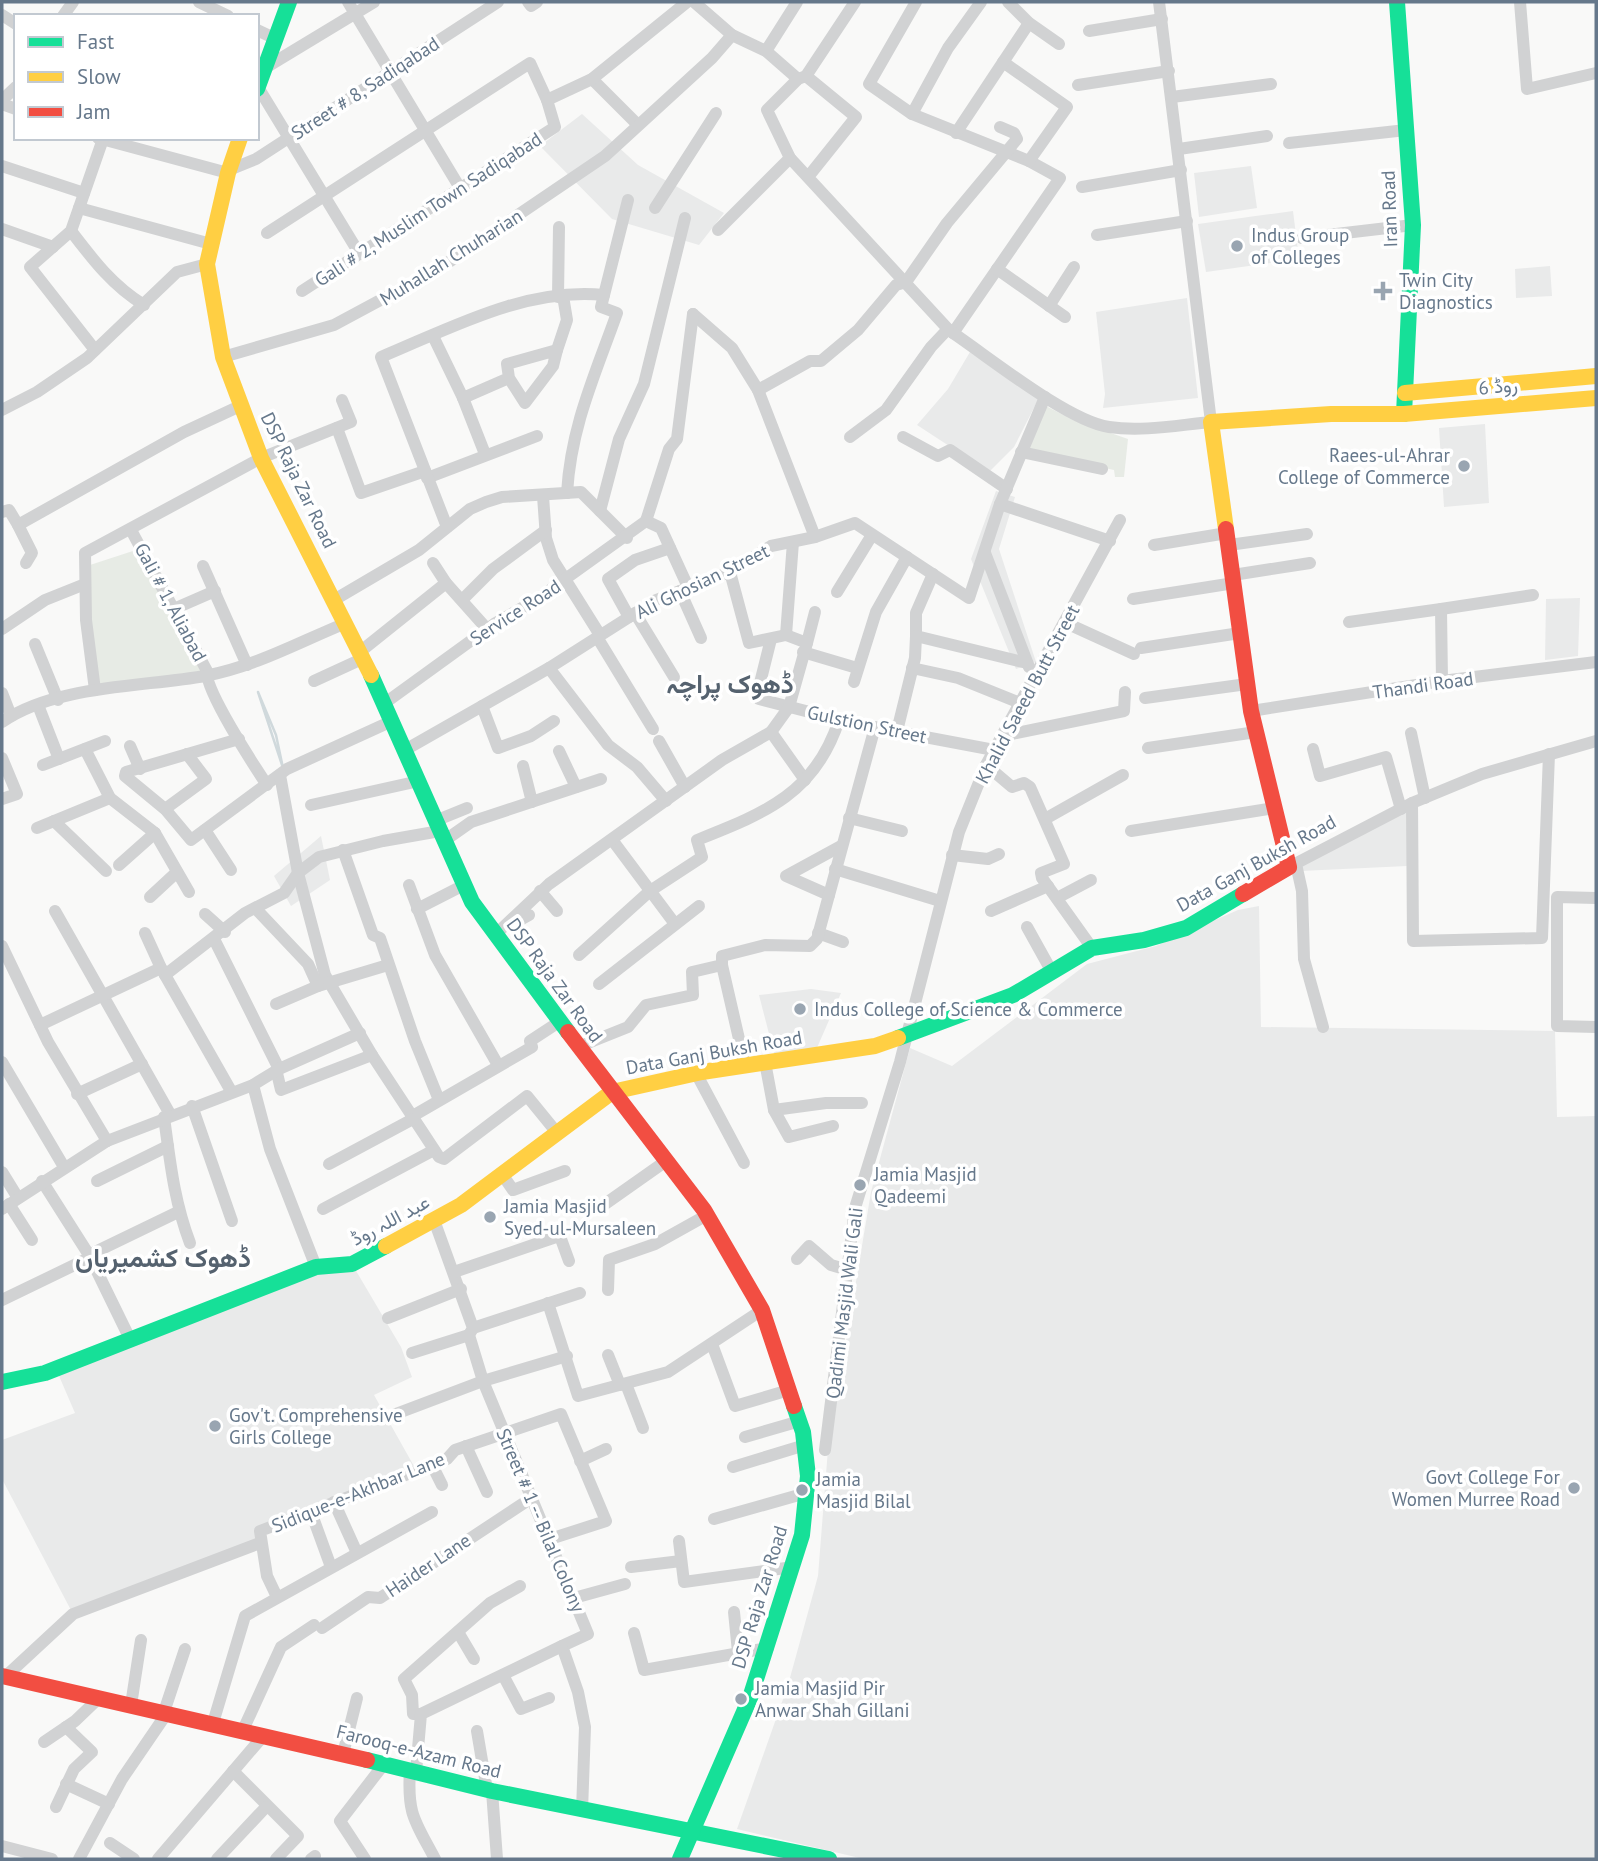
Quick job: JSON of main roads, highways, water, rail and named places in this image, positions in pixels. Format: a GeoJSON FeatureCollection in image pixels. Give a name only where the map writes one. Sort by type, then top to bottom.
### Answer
{"type":"FeatureCollection","features":[{"type":"Feature","properties":{"kind":"waterway"},"geometry":{"type":"LineString","coordinates":[[258,692],[276,735],[283,768],[258,692]]}},
{"type":"Feature","properties":{"kind":"place","name":"Indus Group of Colleges"},"geometry":{"type":"Point","coordinates":[1237,246]}},
{"type":"Feature","properties":{"kind":"place","name":"Twin City Diagnostics"},"geometry":{"type":"Point","coordinates":[1383,291]}},
{"type":"Feature","properties":{"kind":"place","name":"Raees-ul-Ahrar College of Commerce"},"geometry":{"type":"Point","coordinates":[1464,466]}},
{"type":"Feature","properties":{"kind":"place","name":"Indus College of Science & Commerce"},"geometry":{"type":"Point","coordinates":[800,1009]}},
{"type":"Feature","properties":{"kind":"place","name":"Jamia Masjid Qadeemi"},"geometry":{"type":"Point","coordinates":[860,1185]}},
{"type":"Feature","properties":{"kind":"place","name":"Jamia Masjid Syed-ul-Mursaleen"},"geometry":{"type":"Point","coordinates":[490,1217]}},
{"type":"Feature","properties":{"kind":"place","name":"Gov't. Comprehensive Girls College"},"geometry":{"type":"Point","coordinates":[215,1426]}},
{"type":"Feature","properties":{"kind":"place","name":"Govt College For Women Murree Road"},"geometry":{"type":"Point","coordinates":[1574,1488]}},
{"type":"Feature","properties":{"kind":"place","name":"Jamia Masjid Bilal"},"geometry":{"type":"Point","coordinates":[802,1490]}},
{"type":"Feature","properties":{"kind":"place","name":"Jamia Masjid Pir Anwar Shah Gillani"},"geometry":{"type":"Point","coordinates":[741,1699]}},
{"type":"Feature","properties":{"kind":"district","name":"ڈھوک پراچہ"},"geometry":{"type":"Point","coordinates":[730,684]}},
{"type":"Feature","properties":{"kind":"district","name":"ڈھوک کشمیریاں"},"geometry":{"type":"Point","coordinates":[163,1258]}}]}
